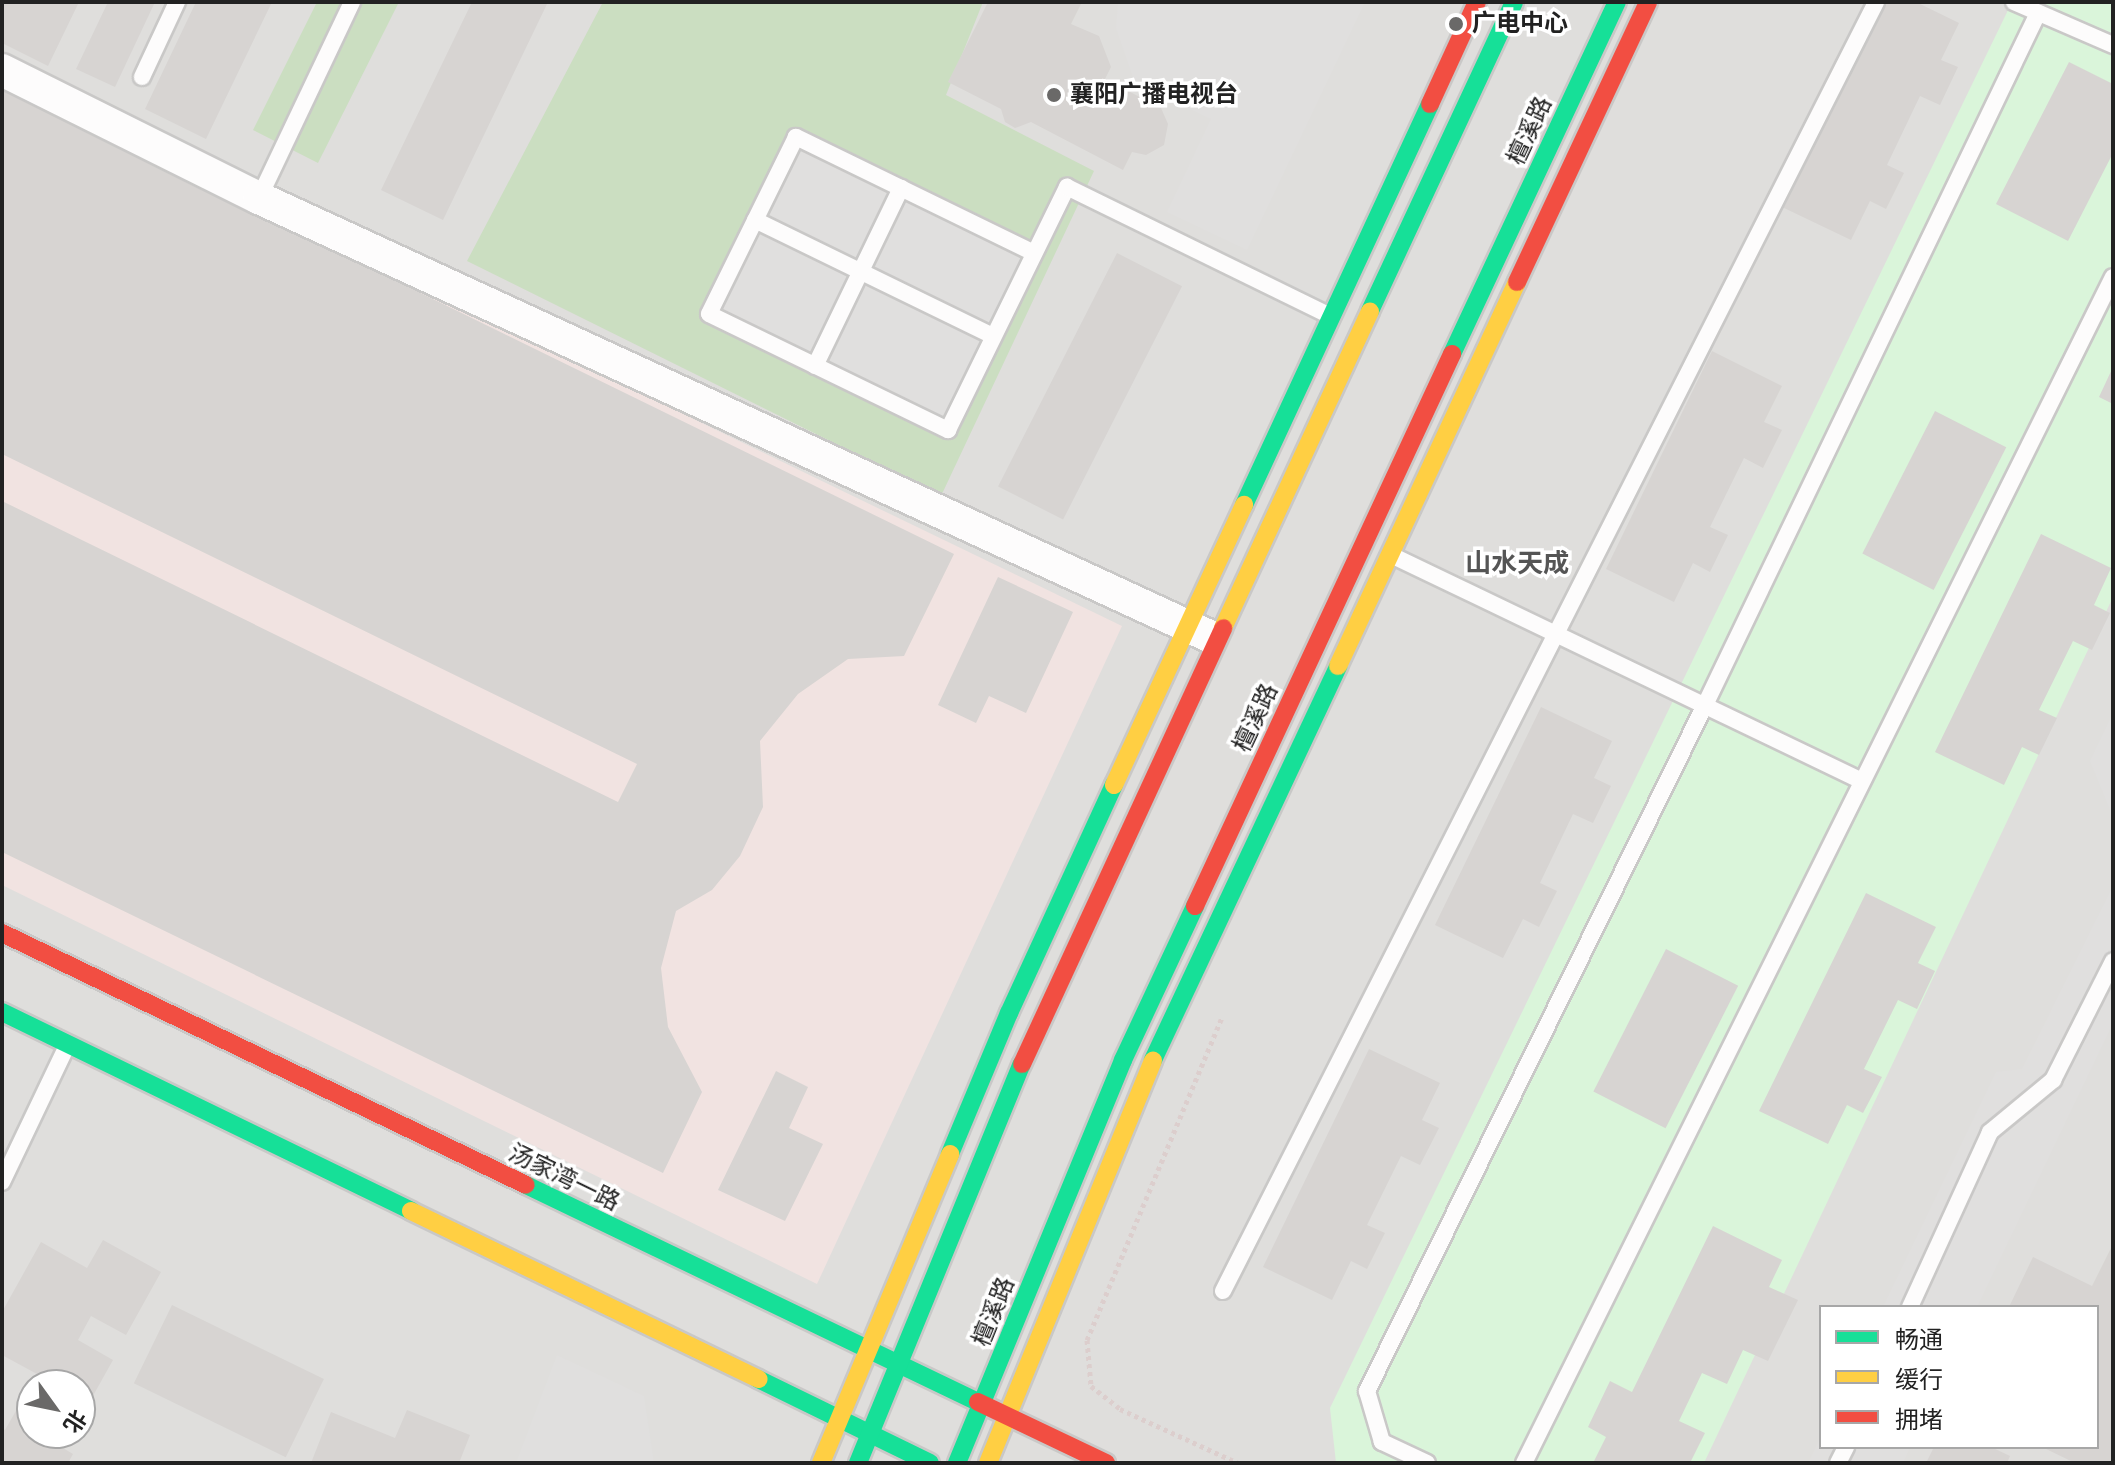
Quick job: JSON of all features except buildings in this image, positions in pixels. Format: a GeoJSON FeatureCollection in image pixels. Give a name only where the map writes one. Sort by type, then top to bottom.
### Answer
{"type":"FeatureCollection","features":[{"type":"Feature","properties":{"kind":"street"},"geometry":{"type":"LineString","coordinates":[[821,1463],[1009,1013],[1477,2]]}},
{"type":"Feature","properties":{"kind":"street"},"geometry":{"type":"LineString","coordinates":[[858,1463],[1039,1023],[1514,2]]}},
{"type":"Feature","properties":{"kind":"street","name":"檀溪路"},"geometry":{"type":"LineString","coordinates":[[957,1463],[1123,1060],[1617,2]]}},
{"type":"Feature","properties":{"kind":"street"},"geometry":{"type":"LineString","coordinates":[[988,1463],[1150,1067],[1648,2]]}},
{"type":"Feature","properties":{"kind":"street"},"geometry":{"type":"LineString","coordinates":[[2,70],[259,198],[1217,640]]}},
{"type":"Feature","properties":{"kind":"street","name":"汤家湾一路"},"geometry":{"type":"LineString","coordinates":[[2,933],[1106,1463]]}},
{"type":"Feature","properties":{"kind":"street"},"geometry":{"type":"LineString","coordinates":[[2,1012],[930,1463]]}},
{"type":"Feature","properties":{"kind":"lane"},"geometry":{"type":"LineString","coordinates":[[142,77],[177,2]]}},
{"type":"Feature","properties":{"kind":"lane"},"geometry":{"type":"LineString","coordinates":[[259,198],[352,2]]}},
{"type":"Feature","properties":{"kind":"lane"},"geometry":{"type":"LineString","coordinates":[[1223,1291],[1876,2]]}},
{"type":"Feature","properties":{"kind":"lane"},"geometry":{"type":"LineString","coordinates":[[2014,2],[2113,45]]}},
{"type":"Feature","properties":{"kind":"lane"},"geometry":{"type":"LineString","coordinates":[[1427,1463],[1382,1442],[1367,1391],[1705,705],[2038,13]]}},
{"type":"Feature","properties":{"kind":"lane"},"geometry":{"type":"LineString","coordinates":[[1032,252],[796,137],[709,314],[948,430],[1032,252],[1067,187],[1331,317]]}},
{"type":"Feature","properties":{"kind":"lane"},"geometry":{"type":"LineString","coordinates":[[815,366],[901,188]]}},
{"type":"Feature","properties":{"kind":"lane"},"geometry":{"type":"LineString","coordinates":[[755,220],[993,336]]}},
{"type":"Feature","properties":{"kind":"lane"},"geometry":{"type":"LineString","coordinates":[[1524,1463],[1860,780],[2113,277]]}},
{"type":"Feature","properties":{"kind":"lane"},"geometry":{"type":"LineString","coordinates":[[1365,542],[1860,780]]}},
{"type":"Feature","properties":{"kind":"lane"},"geometry":{"type":"LineString","coordinates":[[1911,1305],[1990,1132],[2053,1080],[2113,961]]}},
{"type":"Feature","properties":{"kind":"lane"},"geometry":{"type":"LineString","coordinates":[[2,1182],[68,1045]]}},
{"type":"Feature","properties":{"kind":"path"},"geometry":{"type":"LineString","coordinates":[[1087,1339],[1091,1386],[1120,1409],[1238,1463]]}},
{"type":"Feature","properties":{"kind":"shaded area"},"geometry":{"type":"Polygon","coordinates":[[[2,2],[2113,2],[2113,1463],[2,1463],[2,2]]]}},
{"type":"Feature","properties":{"kind":"shaded area"},"geometry":{"type":"Polygon","coordinates":[[[1118,2],[1365,2],[1247,250],[1167,212],[1211,119],[1135,83],[1116,28],[1118,2]]]}},
{"type":"Feature","properties":{"kind":"shaded area"},"geometry":{"type":"Polygon","coordinates":[[[2,85],[1122,626],[817,1284],[2,885],[2,85]]]}},
{"type":"Feature","properties":{"kind":"shaded area"},"geometry":{"type":"Polygon","coordinates":[[[796,137],[1032,252],[946,429],[710,314],[796,137]]]}},
{"type":"Feature","properties":{"kind":"shaded area"},"geometry":{"type":"Polygon","coordinates":[[[2113,713],[2113,817],[2090,761],[2113,713]]]}},
{"type":"Feature","properties":{"kind":"shaded area"},"geometry":{"type":"Polygon","coordinates":[[[2113,886],[2113,1023],[1978,1305],[1884,1305],[1996,1072],[2022,1069],[2113,886]]]}},
{"type":"Feature","properties":{"kind":"shaded area"},"geometry":{"type":"Polygon","coordinates":[[[557,1355],[644,1396],[654,1463],[516,1463],[557,1355]]]}},
{"type":"Feature","properties":{"kind":"shaded area"},"geometry":{"type":"Polygon","coordinates":[[[1819,1441],[1819,1449],[1909,1449],[1903,1463],[1808,1463],[1819,1441]]]}},
{"type":"Feature","properties":{"kind":"green space"},"geometry":{"type":"Polygon","coordinates":[[[317,2],[399,2],[318,163],[253,130],[317,2]]]}},
{"type":"Feature","properties":{"kind":"green space"},"geometry":{"type":"Polygon","coordinates":[[[603,2],[983,2],[946,95],[1094,171],[941,496],[467,261],[603,2]]]}},
{"type":"Feature","properties":{"kind":"green space"},"geometry":{"type":"Polygon","coordinates":[[[2012,2],[2113,4],[2113,597],[1704,1463],[1336,1463],[1330,1408],[2012,2]]]}},
{"type":"Feature","properties":{"kind":"traffic: fast"},"geometry":{"type":"LineString","coordinates":[[1370,311],[1514,2]]}},
{"type":"Feature","properties":{"kind":"traffic: fast"},"geometry":{"type":"LineString","coordinates":[[1452,354],[1617,2]]}},
{"type":"Feature","properties":{"kind":"traffic: fast"},"geometry":{"type":"LineString","coordinates":[[1244,505],[1430,104]]}},
{"type":"Feature","properties":{"kind":"traffic: fast"},"geometry":{"type":"LineString","coordinates":[[1153,1060],[1338,666]]}},
{"type":"Feature","properties":{"kind":"traffic: fast"},"geometry":{"type":"LineString","coordinates":[[950,1154],[1009,1013],[1114,785]]}},
{"type":"Feature","properties":{"kind":"traffic: fast"},"geometry":{"type":"LineString","coordinates":[[957,1463],[1123,1060],[1195,906]]}},
{"type":"Feature","properties":{"kind":"traffic: fast"},"geometry":{"type":"LineString","coordinates":[[2,1012],[411,1211]]}},
{"type":"Feature","properties":{"kind":"traffic: fast"},"geometry":{"type":"LineString","coordinates":[[858,1463],[1022,1064]]}},
{"type":"Feature","properties":{"kind":"traffic: fast"},"geometry":{"type":"LineString","coordinates":[[526,1185],[978,1402]]}},
{"type":"Feature","properties":{"kind":"traffic: fast"},"geometry":{"type":"LineString","coordinates":[[758,1379],[930,1463]]}},
{"type":"Feature","properties":{"kind":"traffic: slow"},"geometry":{"type":"LineString","coordinates":[[1338,666],[1517,282]]}},
{"type":"Feature","properties":{"kind":"traffic: slow"},"geometry":{"type":"LineString","coordinates":[[1223,628],[1370,311]]}},
{"type":"Feature","properties":{"kind":"traffic: slow"},"geometry":{"type":"LineString","coordinates":[[1114,785],[1244,505]]}},
{"type":"Feature","properties":{"kind":"traffic: slow"},"geometry":{"type":"LineString","coordinates":[[988,1463],[1153,1060]]}},
{"type":"Feature","properties":{"kind":"traffic: slow"},"geometry":{"type":"LineString","coordinates":[[821,1463],[950,1154]]}},
{"type":"Feature","properties":{"kind":"traffic: slow"},"geometry":{"type":"LineString","coordinates":[[411,1211],[758,1379]]}},
{"type":"Feature","properties":{"kind":"traffic: jam"},"geometry":{"type":"LineString","coordinates":[[1430,104],[1477,2]]}},
{"type":"Feature","properties":{"kind":"traffic: jam"},"geometry":{"type":"LineString","coordinates":[[1517,282],[1648,2]]}},
{"type":"Feature","properties":{"kind":"traffic: jam"},"geometry":{"type":"LineString","coordinates":[[1195,906],[1452,354]]}},
{"type":"Feature","properties":{"kind":"traffic: jam"},"geometry":{"type":"LineString","coordinates":[[1022,1064],[1223,628]]}},
{"type":"Feature","properties":{"kind":"traffic: jam"},"geometry":{"type":"LineString","coordinates":[[2,933],[526,1185]]}},
{"type":"Feature","properties":{"kind":"traffic: jam"},"geometry":{"type":"LineString","coordinates":[[978,1402],[1106,1463]]}},
{"type":"Feature","properties":{"kind":"place","name":"广电中心"},"geometry":{"type":"Point","coordinates":[1456,24]}},
{"type":"Feature","properties":{"kind":"place","name":"襄阳广播电视台"},"geometry":{"type":"Point","coordinates":[1054,95]}},
{"type":"Feature","properties":{"kind":"district","name":"山水天成"},"geometry":{"type":"Point","coordinates":[1517,564]}}]}
